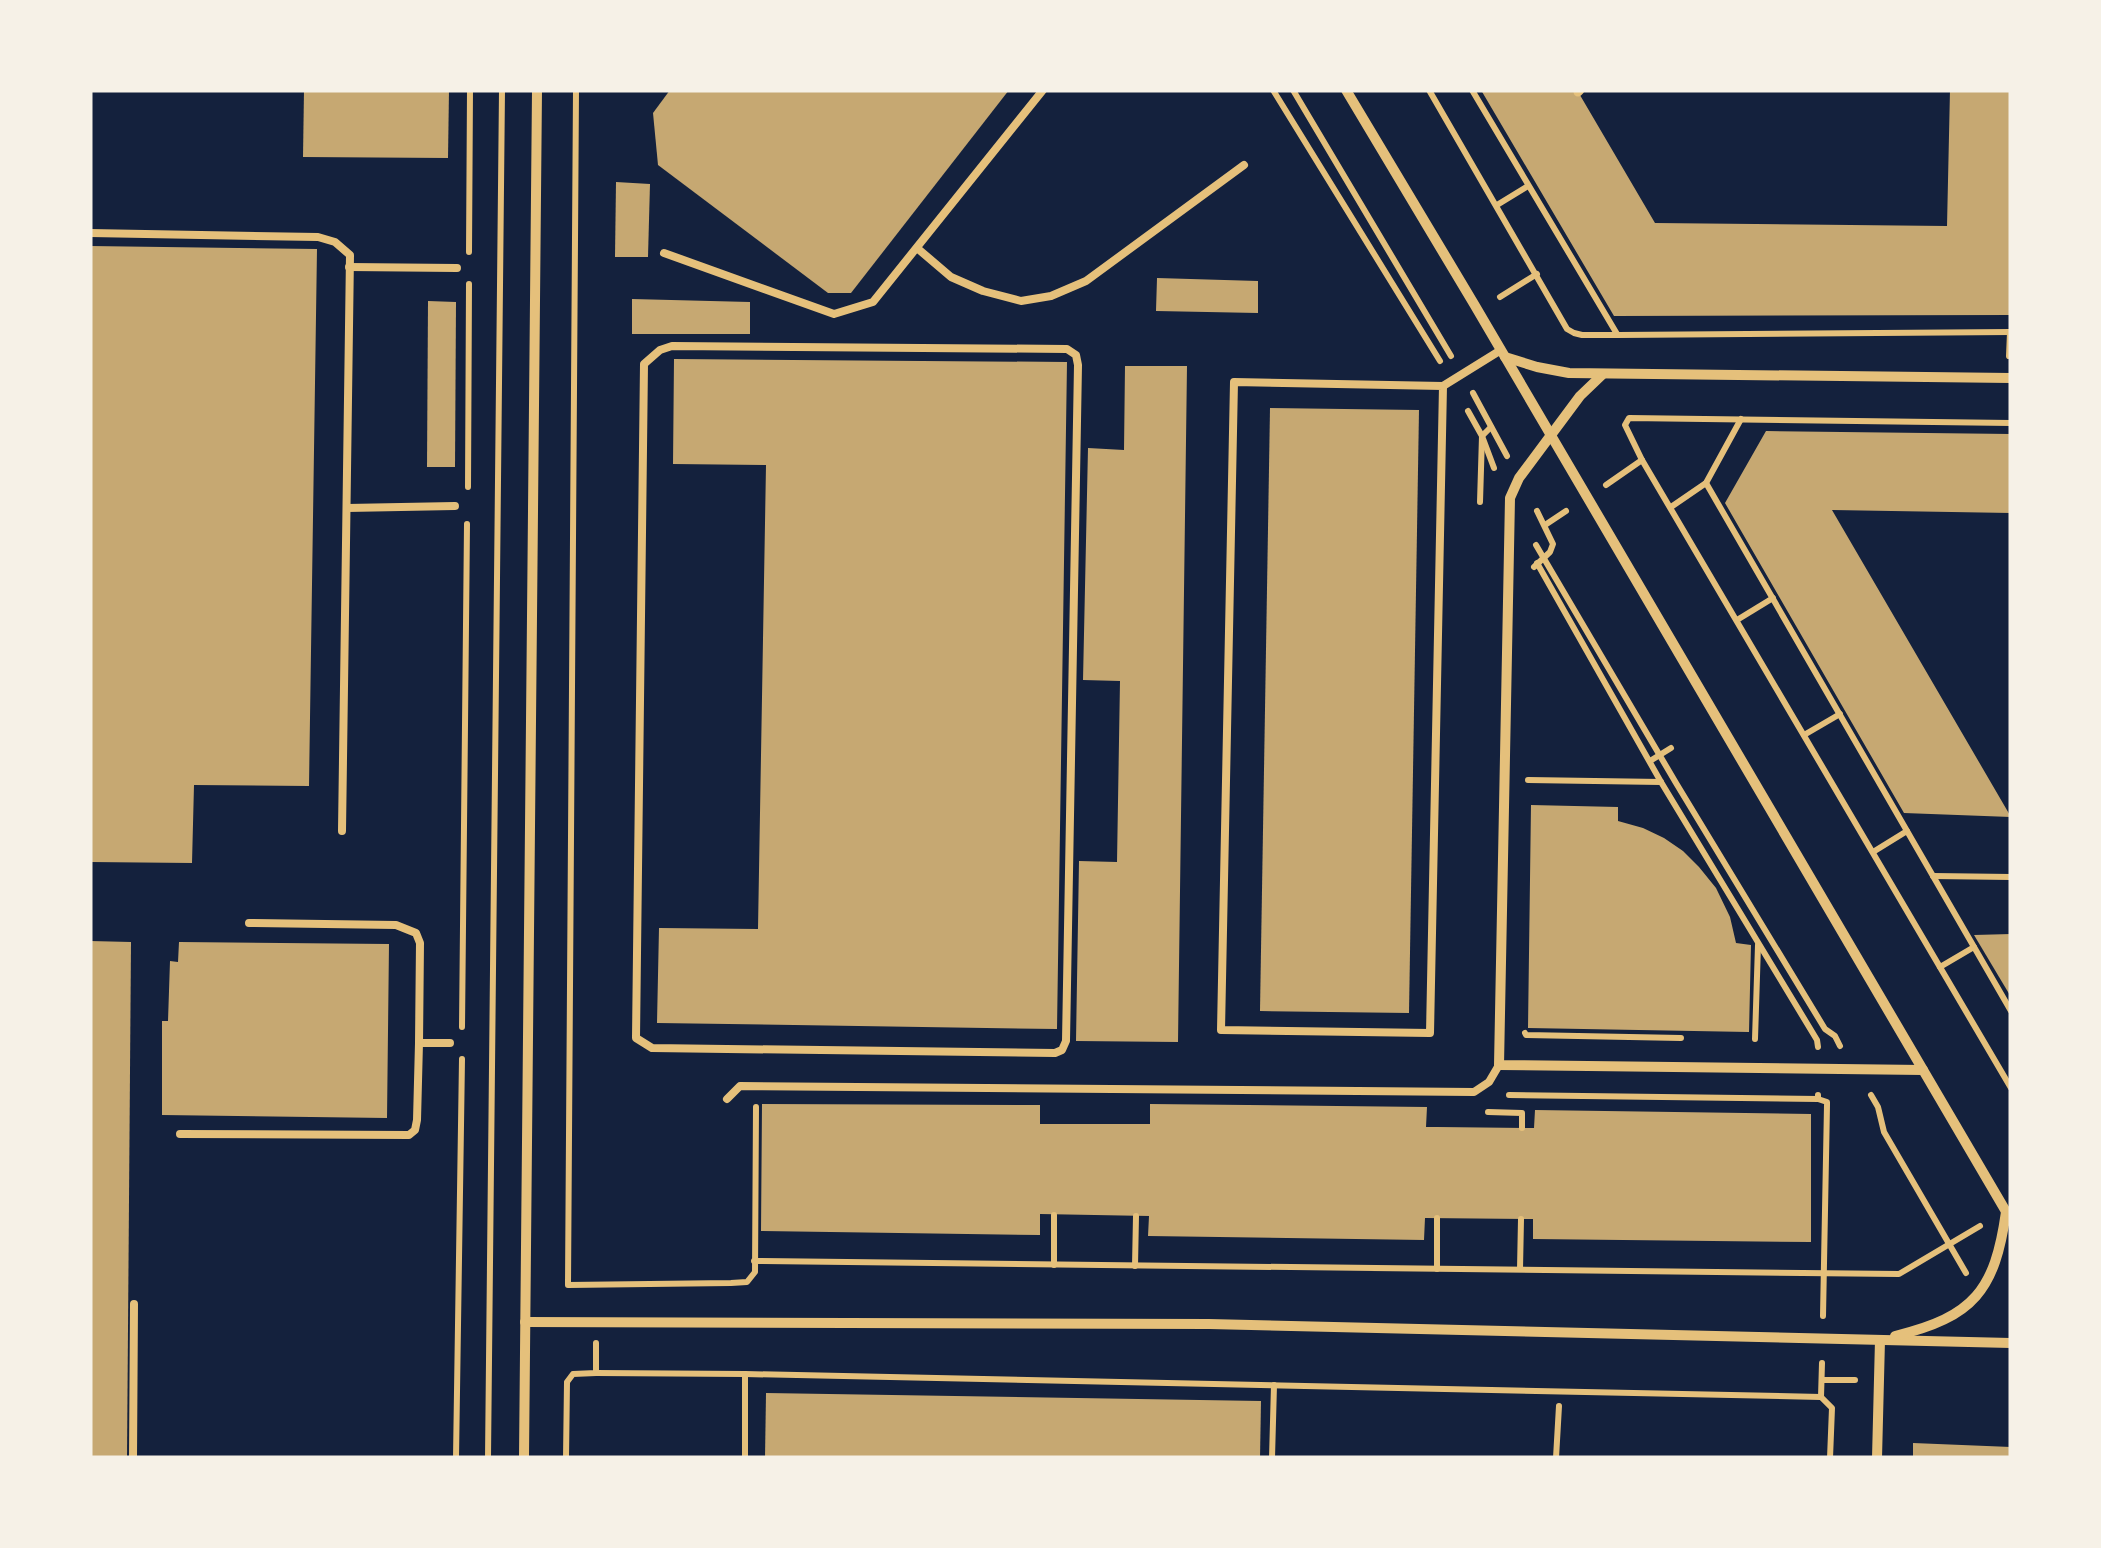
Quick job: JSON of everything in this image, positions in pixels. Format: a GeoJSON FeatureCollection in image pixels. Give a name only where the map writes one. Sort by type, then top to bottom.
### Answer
{"type":"FeatureCollection","features":[{"type":"Feature","properties":{"kind":"street"},"geometry":{"type":"LineString","coordinates":[[524,1458],[536,90]]}},
{"type":"Feature","properties":{"kind":"street"},"geometry":{"type":"LineString","coordinates":[[1346,90],[2008,1215],[1992,1273],[1979,1295],[1953,1315],[1920,1330],[1880,1340]]}},
{"type":"Feature","properties":{"kind":"street"},"geometry":{"type":"LineString","coordinates":[[1503,353],[1537,367],[1569,373],[2011,378]]}},
{"type":"Feature","properties":{"kind":"street"},"geometry":{"type":"LineString","coordinates":[[1602,374],[1580,396],[1520,478],[1510,498],[1499,1064],[1924,1070]]}},
{"type":"Feature","properties":{"kind":"street"},"geometry":{"type":"LineString","coordinates":[[525,1322],[1209,1324],[2011,1343]]}},
{"type":"Feature","properties":{"kind":"street"},"geometry":{"type":"LineString","coordinates":[[1877,1458],[1880,1340]]}},
{"type":"Feature","properties":{"kind":"lane"},"geometry":{"type":"LineString","coordinates":[[664,253],[834,314],[874,302],[1043,90]]}},
{"type":"Feature","properties":{"kind":"lane"},"geometry":{"type":"LineString","coordinates":[[917,248],[951,277],[983,291],[1022,301],[1051,296],[1086,281],[1244,166]]}},
{"type":"Feature","properties":{"kind":"lane"},"geometry":{"type":"LineString","coordinates":[[90,233],[318,238],[335,242],[350,254],[342,831]]}},
{"type":"Feature","properties":{"kind":"lane"},"geometry":{"type":"LineString","coordinates":[[349,268],[457,268]]}},
{"type":"Feature","properties":{"kind":"lane"},"geometry":{"type":"LineString","coordinates":[[672,346],[1067,349],[1076,355],[1078,365],[1066,1042],[1062,1050],[1055,1053],[652,1048],[636,1038],[644,364],[660,350],[672,346]]}},
{"type":"Feature","properties":{"kind":"lane"},"geometry":{"type":"LineString","coordinates":[[1448,383],[1430,1033],[1221,1030],[1234,382],[1448,383],[1503,353]]}},
{"type":"Feature","properties":{"kind":"lane"},"geometry":{"type":"LineString","coordinates":[[346,508],[455,506]]}},
{"type":"Feature","properties":{"kind":"lane"},"geometry":{"type":"LineString","coordinates":[[180,1134],[409,1136],[415,1130],[420,944],[416,933],[396,925],[249,924]]}},
{"type":"Feature","properties":{"kind":"lane"},"geometry":{"type":"LineString","coordinates":[[419,1043],[450,1043]]}},
{"type":"Feature","properties":{"kind":"lane"},"geometry":{"type":"LineString","coordinates":[[727,1099],[740,1086],[1457,1093],[1474,1092],[1488,1082],[1499,1064]]}},
{"type":"Feature","properties":{"kind":"lane"},"geometry":{"type":"LineString","coordinates":[[132,1458],[134,1304]]}},
{"type":"Feature","properties":{"kind":"path"},"geometry":{"type":"LineString","coordinates":[[468,492],[470,90]]}},
{"type":"Feature","properties":{"kind":"path"},"geometry":{"type":"LineString","coordinates":[[488,1458],[502,90]]}},
{"type":"Feature","properties":{"kind":"path"},"geometry":{"type":"LineString","coordinates":[[576,90],[568,1285],[747,1282],[754,1272],[756,1086]]}},
{"type":"Feature","properties":{"kind":"path"},"geometry":{"type":"LineString","coordinates":[[1273,90],[1482,436],[1510,498]]}},
{"type":"Feature","properties":{"kind":"path"},"geometry":{"type":"LineString","coordinates":[[1292,90],[1426,313]]}},
{"type":"Feature","properties":{"kind":"path"},"geometry":{"type":"LineString","coordinates":[[1429,90],[1568,329],[1582,335],[2011,332]]}},
{"type":"Feature","properties":{"kind":"path"},"geometry":{"type":"LineString","coordinates":[[1472,90],[1618,335]]}},
{"type":"Feature","properties":{"kind":"path"},"geometry":{"type":"LineString","coordinates":[[1496,205],[1528,186]]}},
{"type":"Feature","properties":{"kind":"path"},"geometry":{"type":"LineString","coordinates":[[2010,1085],[1625,425],[1629,418],[2011,424]]}},
{"type":"Feature","properties":{"kind":"path"},"geometry":{"type":"LineString","coordinates":[[1671,506],[1706,483],[1742,420]]}},
{"type":"Feature","properties":{"kind":"path"},"geometry":{"type":"LineString","coordinates":[[1481,458],[1482,436],[1491,427]]}},
{"type":"Feature","properties":{"kind":"path"},"geometry":{"type":"LineString","coordinates":[[1706,483],[2011,1011]]}},
{"type":"Feature","properties":{"kind":"path"},"geometry":{"type":"LineString","coordinates":[[456,1458],[468,506]]}},
{"type":"Feature","properties":{"kind":"path"},"geometry":{"type":"LineString","coordinates":[[1537,563],[1554,544],[1545,525]]}},
{"type":"Feature","properties":{"kind":"path"},"geometry":{"type":"LineString","coordinates":[[1535,543],[1537,563],[1662,782],[1817,1040],[1818,1099]]}},
{"type":"Feature","properties":{"kind":"path"},"geometry":{"type":"LineString","coordinates":[[1537,563],[1660,756],[1824,1029],[1835,1036],[1878,1107],[1884,1132],[1979,1295]]}},
{"type":"Feature","properties":{"kind":"path"},"geometry":{"type":"LineString","coordinates":[[1737,620],[1773,598]]}},
{"type":"Feature","properties":{"kind":"path"},"geometry":{"type":"LineString","coordinates":[[1804,735],[1840,714]]}},
{"type":"Feature","properties":{"kind":"path"},"geometry":{"type":"LineString","coordinates":[[1650,761],[1672,748]]}},
{"type":"Feature","properties":{"kind":"path"},"geometry":{"type":"LineString","coordinates":[[1527,780],[1662,782]]}},
{"type":"Feature","properties":{"kind":"path"},"geometry":{"type":"LineString","coordinates":[[1873,852],[1907,831]]}},
{"type":"Feature","properties":{"kind":"path"},"geometry":{"type":"LineString","coordinates":[[1933,876],[2011,877]]}},
{"type":"Feature","properties":{"kind":"path"},"geometry":{"type":"LineString","coordinates":[[1758,942],[1755,1039],[1770,1039]]}},
{"type":"Feature","properties":{"kind":"path"},"geometry":{"type":"LineString","coordinates":[[1940,967],[1974,947]]}},
{"type":"Feature","properties":{"kind":"path"},"geometry":{"type":"LineString","coordinates":[[1523,1028],[1526,1035],[1698,1038]]}},
{"type":"Feature","properties":{"kind":"path"},"geometry":{"type":"LineString","coordinates":[[1802,1040],[1817,1040]]}},
{"type":"Feature","properties":{"kind":"path"},"geometry":{"type":"LineString","coordinates":[[1511,1095],[1826,1102],[1823,1304]]}},
{"type":"Feature","properties":{"kind":"path"},"geometry":{"type":"LineString","coordinates":[[1522,1096],[1522,1112]]}},
{"type":"Feature","properties":{"kind":"path"},"geometry":{"type":"LineString","coordinates":[[1054,1214],[1054,1265]]}},
{"type":"Feature","properties":{"kind":"path"},"geometry":{"type":"LineString","coordinates":[[1136,1216],[1136,1266]]}},
{"type":"Feature","properties":{"kind":"path"},"geometry":{"type":"LineString","coordinates":[[1437,1218],[1437,1269]]}},
{"type":"Feature","properties":{"kind":"path"},"geometry":{"type":"LineString","coordinates":[[1520,1270],[1521,1220]]}},
{"type":"Feature","properties":{"kind":"path"},"geometry":{"type":"LineString","coordinates":[[754,1262],[1898,1274],[1949,1244]]}},
{"type":"Feature","properties":{"kind":"path"},"geometry":{"type":"LineString","coordinates":[[596,1283],[596,1373]]}},
{"type":"Feature","properties":{"kind":"path"},"geometry":{"type":"LineString","coordinates":[[566,1458],[567,1382],[573,1374],[596,1373],[1821,1397],[1832,1408],[1830,1458]]}},
{"type":"Feature","properties":{"kind":"path"},"geometry":{"type":"LineString","coordinates":[[745,1374],[745,1458]]}},
{"type":"Feature","properties":{"kind":"path"},"geometry":{"type":"LineString","coordinates":[[1272,1458],[1274,1385]]}},
{"type":"Feature","properties":{"kind":"path"},"geometry":{"type":"LineString","coordinates":[[1556,1458],[1558,1406]]}},
{"type":"Feature","properties":{"kind":"building"},"geometry":{"type":"Polygon","coordinates":[[[304,90],[449,90],[448,158],[303,157],[304,90]]]}},
{"type":"Feature","properties":{"kind":"building"},"geometry":{"type":"Polygon","coordinates":[[[670,90],[1009,90],[851,293],[828,293],[658,165],[653,113],[670,90]]]}},
{"type":"Feature","properties":{"kind":"building"},"geometry":{"type":"Polygon","coordinates":[[[1481,90],[1577,90],[1655,223],[1947,226],[1950,90],[2011,90],[2011,315],[1614,316],[1481,90]]]}},
{"type":"Feature","properties":{"kind":"building"},"geometry":{"type":"Polygon","coordinates":[[[616,182],[650,184],[648,257],[615,257],[616,182]]]}},
{"type":"Feature","properties":{"kind":"building"},"geometry":{"type":"Polygon","coordinates":[[[90,246],[317,249],[309,786],[194,785],[192,863],[90,862],[90,246]]]}},
{"type":"Feature","properties":{"kind":"building"},"geometry":{"type":"Polygon","coordinates":[[[1157,278],[1258,281],[1258,313],[1156,311],[1157,278]]]}},
{"type":"Feature","properties":{"kind":"building"},"geometry":{"type":"Polygon","coordinates":[[[632,299],[750,302],[750,334],[632,334],[632,299]]]}},
{"type":"Feature","properties":{"kind":"building"},"geometry":{"type":"Polygon","coordinates":[[[428,301],[456,302],[455,467],[427,467],[428,301]]]}},
{"type":"Feature","properties":{"kind":"building"},"geometry":{"type":"Polygon","coordinates":[[[674,359],[1067,362],[1057,1029],[657,1023],[659,928],[758,929],[766,465],[673,464],[674,359]]]}},
{"type":"Feature","properties":{"kind":"building"},"geometry":{"type":"Polygon","coordinates":[[[1125,366],[1187,366],[1178,1042],[1076,1041],[1079,861],[1117,862],[1120,681],[1083,680],[1088,448],[1124,450],[1125,366]]]}},
{"type":"Feature","properties":{"kind":"building"},"geometry":{"type":"Polygon","coordinates":[[[1270,408],[1419,410],[1409,1013],[1260,1011],[1270,408]]]}},
{"type":"Feature","properties":{"kind":"building"},"geometry":{"type":"Polygon","coordinates":[[[1766,431],[2011,434],[2011,513],[1832,510],[2011,817],[1904,813],[1725,503],[1766,431]]]}},
{"type":"Feature","properties":{"kind":"building"},"geometry":{"type":"Polygon","coordinates":[[[1531,805],[1618,807],[1618,821],[1664,838],[1699,867],[1716,888],[1730,917],[1736,943],[1751,945],[1749,1032],[1528,1028],[1531,805]]]}},
{"type":"Feature","properties":{"kind":"building"},"geometry":{"type":"Polygon","coordinates":[[[2011,934],[2011,997],[1974,935],[2011,934]]]}},
{"type":"Feature","properties":{"kind":"building"},"geometry":{"type":"Polygon","coordinates":[[[90,941],[131,942],[127,1458],[90,1458],[90,941]]]}},
{"type":"Feature","properties":{"kind":"building"},"geometry":{"type":"Polygon","coordinates":[[[179,942],[389,944],[387,1118],[162,1115],[162,1021],[168,1021],[170,961],[178,962],[179,942]]]}},
{"type":"Feature","properties":{"kind":"building"},"geometry":{"type":"Polygon","coordinates":[[[762,1104],[1040,1105],[1040,1124],[1150,1124],[1150,1104],[1427,1107],[1426,1127],[1534,1128],[1535,1110],[1811,1114],[1811,1242],[1533,1239],[1533,1219],[1425,1218],[1424,1240],[1148,1236],[1149,1216],[1040,1214],[1040,1235],[761,1231],[762,1104]]]}},
{"type":"Feature","properties":{"kind":"building"},"geometry":{"type":"Polygon","coordinates":[[[766,1393],[1261,1401],[1260,1458],[765,1458],[766,1393]]]}},
{"type":"Feature","properties":{"kind":"building"},"geometry":{"type":"Polygon","coordinates":[[[1913,1443],[2011,1447],[2011,1458],[1913,1458],[1913,1443]]]}}]}
